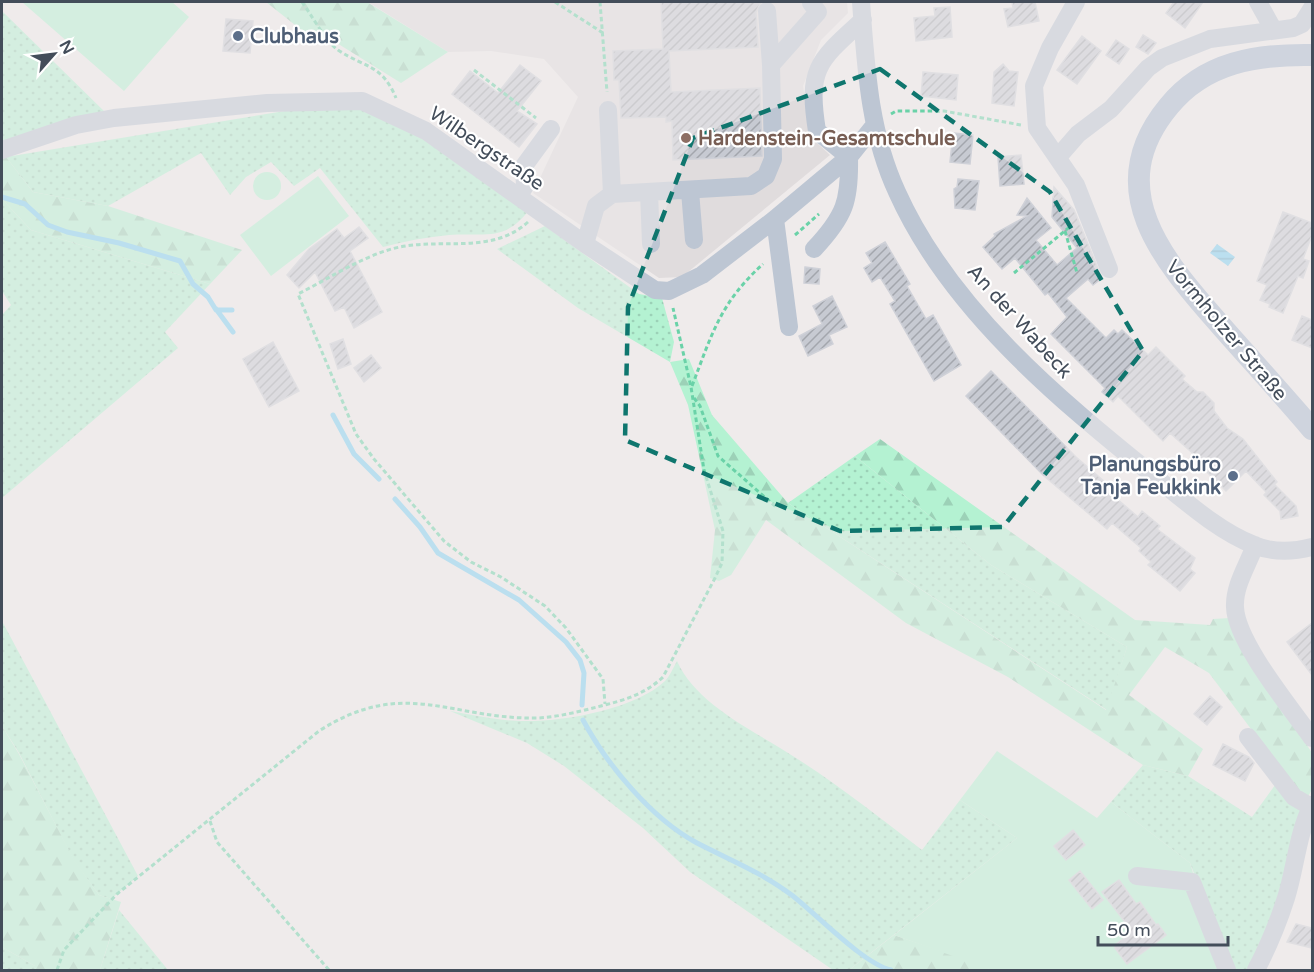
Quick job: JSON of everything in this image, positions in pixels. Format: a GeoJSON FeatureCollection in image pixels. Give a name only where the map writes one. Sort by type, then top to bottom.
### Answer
{"type":"FeatureCollection","features":[{"type":"Feature","properties":{"kind":"main road","name":"Vormholzer Straße"},"geometry":{"type":"LineString","coordinates":[[1312,56],[1244,60],[1208,72],[1180,92],[1148,133],[1138,180],[1147,222],[1162,253],[1184,283],[1312,429]]}},
{"type":"Feature","properties":{"kind":"street","name":"An der Wabeck"},"geometry":{"type":"LineString","coordinates":[[861,2],[873,127],[897,192],[931,251],[961,295],[1059,398],[1188,503],[1255,545],[1281,551],[1309,545]]}},
{"type":"Feature","properties":{"kind":"street"},"geometry":{"type":"LineString","coordinates":[[1076,2],[1050,48],[1034,86],[1037,128],[1076,185],[1109,268]]}},
{"type":"Feature","properties":{"kind":"street"},"geometry":{"type":"LineString","coordinates":[[1258,2],[1274,28]]}},
{"type":"Feature","properties":{"kind":"street"},"geometry":{"type":"LineString","coordinates":[[771,65],[818,12],[811,3]]}},
{"type":"Feature","properties":{"kind":"street"},"geometry":{"type":"LineString","coordinates":[[1058,157],[1078,134],[1111,109],[1148,68],[1162,58],[1210,39],[1274,28],[1293,28],[1302,24],[1312,8]]}},
{"type":"Feature","properties":{"kind":"street"},"geometry":{"type":"LineString","coordinates":[[585,244],[596,206],[612,194],[751,186],[766,176],[773,159],[771,65],[767,11]]}},
{"type":"Feature","properties":{"kind":"street"},"geometry":{"type":"LineString","coordinates":[[814,249],[846,207],[850,187],[849,157],[817,130],[812,98],[815,71],[834,47],[863,20]]}},
{"type":"Feature","properties":{"kind":"street","name":"Wilbergstraße"},"geometry":{"type":"LineString","coordinates":[[2,150],[76,125],[114,118],[267,104],[362,101],[405,119],[426,131],[585,244],[655,290],[669,291]]}},
{"type":"Feature","properties":{"kind":"street"},"geometry":{"type":"LineString","coordinates":[[608,110],[612,194]]}},
{"type":"Feature","properties":{"kind":"street"},"geometry":{"type":"LineString","coordinates":[[669,291],[702,275],[775,219],[849,157],[873,127]]}},
{"type":"Feature","properties":{"kind":"street"},"geometry":{"type":"LineString","coordinates":[[519,195],[525,186],[524,166],[551,129]]}},
{"type":"Feature","properties":{"kind":"street"},"geometry":{"type":"LineString","coordinates":[[690,191],[694,240]]}},
{"type":"Feature","properties":{"kind":"street"},"geometry":{"type":"LineString","coordinates":[[649,192],[651,244]]}},
{"type":"Feature","properties":{"kind":"street"},"geometry":{"type":"LineString","coordinates":[[775,219],[789,327]]}},
{"type":"Feature","properties":{"kind":"street"},"geometry":{"type":"LineString","coordinates":[[1255,545],[1238,586],[1235,606],[1238,625],[1268,675],[1312,738]]}},
{"type":"Feature","properties":{"kind":"street"},"geometry":{"type":"LineString","coordinates":[[1248,737],[1294,797],[1312,806],[1297,843],[1287,896],[1270,942],[1256,970]]}},
{"type":"Feature","properties":{"kind":"street"},"geometry":{"type":"LineString","coordinates":[[1137,876],[1192,882],[1227,970]]}},
{"type":"Feature","properties":{"kind":"path"},"geometry":{"type":"LineString","coordinates":[[302,2],[336,50],[360,60],[388,80],[405,119]]}},
{"type":"Feature","properties":{"kind":"path"},"geometry":{"type":"LineString","coordinates":[[555,2],[603,33]]}},
{"type":"Feature","properties":{"kind":"path"},"geometry":{"type":"LineString","coordinates":[[600,2],[608,110]]}},
{"type":"Feature","properties":{"kind":"path"},"geometry":{"type":"LineString","coordinates":[[474,70],[551,129]]}},
{"type":"Feature","properties":{"kind":"path"},"geometry":{"type":"LineString","coordinates":[[873,127],[896,111],[944,111],[1037,128]]}},
{"type":"Feature","properties":{"kind":"path"},"geometry":{"type":"LineString","coordinates":[[540,211],[506,238],[479,243],[423,242],[385,251],[298,294],[356,434],[374,459],[444,541],[471,562],[501,577],[544,606],[566,628],[603,679],[605,705]]}},
{"type":"Feature","properties":{"kind":"path"},"geometry":{"type":"LineString","coordinates":[[1014,273],[1087,212]]}},
{"type":"Feature","properties":{"kind":"path"},"geometry":{"type":"LineString","coordinates":[[1065,231],[1077,273]]}},
{"type":"Feature","properties":{"kind":"path"},"geometry":{"type":"LineString","coordinates":[[57,970],[64,950],[117,894],[319,731],[342,716],[368,706],[387,703],[426,703],[502,716],[538,718],[605,705],[635,696],[663,677],[722,563],[723,531],[704,470],[693,397],[669,291]]}},
{"type":"Feature","properties":{"kind":"path"},"geometry":{"type":"LineString","coordinates":[[693,397],[700,406],[717,456],[776,507]]}},
{"type":"Feature","properties":{"kind":"path"},"geometry":{"type":"LineString","coordinates":[[210,821],[217,842],[328,970]]}},
{"type":"Feature","properties":{"kind":"highlighted area"},"geometry":{"type":"Polygon","coordinates":[[[880,69],[1050,192],[1143,351],[1003,527],[840,531],[625,440],[628,307],[693,138],[880,69]]]}},
{"type":"Feature","properties":{"kind":"shaded area","name":"Hardenstein-Gesamtschule"},"geometry":{"type":"Polygon","coordinates":[[[368,2],[847,2],[848,13],[821,40],[803,86],[811,133],[816,142],[830,155],[682,277],[659,278],[533,193],[578,97],[544,59],[491,51],[448,52],[368,2]]]}},
{"type":"Feature","properties":{"kind":"green space"},"geometry":{"type":"Polygon","coordinates":[[[22,2],[172,2],[189,17],[124,91],[22,2]]]}},
{"type":"Feature","properties":{"kind":"green space"},"geometry":{"type":"Polygon","coordinates":[[[266,2],[367,2],[448,52],[401,83],[332,40],[314,40],[266,2]]]}},
{"type":"Feature","properties":{"kind":"green space"},"geometry":{"type":"Polygon","coordinates":[[[2,11],[107,114],[2,144],[2,11]]]}},
{"type":"Feature","properties":{"kind":"green space"},"geometry":{"type":"Polygon","coordinates":[[[315,106],[362,106],[397,122],[529,210],[520,220],[502,232],[432,237],[383,247],[320,168],[294,186],[271,162],[246,177],[230,195],[201,153],[108,206],[33,192],[6,157],[315,106]]]}},
{"type":"Feature","properties":{"kind":"green space"},"geometry":{"type":"Polygon","coordinates":[[[6,157],[33,192],[108,206],[242,250],[210,284],[31,230],[2,199],[2,158],[6,157]]]}},
{"type":"Feature","properties":{"kind":"green space"},"geometry":{"type":"Polygon","coordinates":[[[267,172],[277,176],[281,186],[277,196],[267,200],[257,196],[253,186],[257,176],[267,172]]]}},
{"type":"Feature","properties":{"kind":"green space"},"geometry":{"type":"Polygon","coordinates":[[[318,176],[349,216],[271,276],[240,235],[318,176]]]}},
{"type":"Feature","properties":{"kind":"green space"},"geometry":{"type":"Polygon","coordinates":[[[2,199],[31,230],[210,284],[165,332],[178,348],[2,498],[2,315],[11,305],[2,291],[2,199]]]}},
{"type":"Feature","properties":{"kind":"green space"},"geometry":{"type":"Polygon","coordinates":[[[545,226],[639,294],[662,298],[674,342],[670,362],[578,308],[497,249],[545,226]]]}},
{"type":"Feature","properties":{"kind":"green space"},"geometry":{"type":"Polygon","coordinates":[[[689,359],[712,415],[788,503],[1106,710],[1127,647],[991,565],[855,456],[880,439],[1135,620],[1210,625],[1213,619],[1230,618],[1261,673],[1312,753],[1312,789],[1308,797],[1296,789],[1209,673],[1165,647],[1129,695],[1203,749],[1188,776],[1143,765],[1008,677],[906,623],[766,520],[731,575],[719,581],[710,578],[715,530],[688,405],[670,362],[689,359]]]}},
{"type":"Feature","properties":{"kind":"green space"},"geometry":{"type":"Polygon","coordinates":[[[855,456],[991,565],[1127,647],[1107,710],[788,503],[855,456]]]}},
{"type":"Feature","properties":{"kind":"green space"},"geometry":{"type":"Polygon","coordinates":[[[2,621],[138,876],[111,899],[99,895],[74,861],[19,753],[2,726],[2,621]]]}},
{"type":"Feature","properties":{"kind":"green space"},"geometry":{"type":"Polygon","coordinates":[[[677,661],[686,677],[713,705],[828,780],[922,850],[960,800],[1017,838],[849,970],[833,970],[690,872],[643,828],[564,766],[527,743],[450,711],[523,721],[589,714],[632,701],[650,692],[667,679],[677,661]]]}},
{"type":"Feature","properties":{"kind":"green space"},"geometry":{"type":"Polygon","coordinates":[[[2,726],[74,860],[99,895],[121,902],[100,970],[35,970],[35,966],[2,947],[2,726]]]}},
{"type":"Feature","properties":{"kind":"green space"},"geometry":{"type":"Polygon","coordinates":[[[997,751],[1097,818],[1111,802],[1190,863],[1222,970],[992,970],[894,935],[1017,838],[960,800],[997,751]]]}},
{"type":"Feature","properties":{"kind":"green space"},"geometry":{"type":"Polygon","coordinates":[[[1143,765],[1188,776],[1252,817],[1278,781],[1303,808],[1282,896],[1251,970],[1233,970],[1228,962],[1190,863],[1111,802],[1143,765]]]}},
{"type":"Feature","properties":{"kind":"green space"},"geometry":{"type":"Polygon","coordinates":[[[119,910],[168,970],[100,970],[119,910]]]}},
{"type":"Feature","properties":{"kind":"green space"},"geometry":{"type":"Polygon","coordinates":[[[894,935],[979,964],[992,970],[849,970],[894,935]]]}},
{"type":"Feature","properties":{"kind":"green space"},"geometry":{"type":"Polygon","coordinates":[[[2,947],[35,966],[35,970],[2,970],[2,947]]]}},
{"type":"Feature","properties":{"kind":"water"},"geometry":{"type":"Polygon","coordinates":[[[1217,244],[1235,257],[1228,266],[1210,253],[1217,244]]]}},
{"type":"Feature","properties":{"kind":"building","name":"Hardenstein-Gesamtschule"},"geometry":{"type":"Polygon","coordinates":[[[661,2],[761,2],[756,12],[758,47],[669,51],[671,92],[760,88],[762,156],[673,160],[672,121],[666,122],[666,117],[621,118],[619,80],[614,80],[613,51],[663,49],[661,2]]]}},
{"type":"Feature","properties":{"kind":"building"},"geometry":{"type":"Polygon","coordinates":[[[1012,2],[1035,2],[1039,21],[1008,27],[1004,9],[1013,8],[1012,2]]]}},
{"type":"Feature","properties":{"kind":"building"},"geometry":{"type":"Polygon","coordinates":[[[1174,2],[1203,2],[1185,28],[1166,13],[1174,2]]]}},
{"type":"Feature","properties":{"kind":"building"},"geometry":{"type":"Polygon","coordinates":[[[950,7],[952,37],[916,41],[914,18],[935,16],[934,8],[950,7]]]}},
{"type":"Feature","properties":{"kind":"building","name":"Clubhaus"},"geometry":{"type":"Polygon","coordinates":[[[226,19],[253,21],[250,53],[223,51],[226,19]]]}},
{"type":"Feature","properties":{"kind":"building"},"geometry":{"type":"Polygon","coordinates":[[[1143,35],[1156,43],[1148,54],[1136,47],[1143,35]]]}},
{"type":"Feature","properties":{"kind":"building"},"geometry":{"type":"Polygon","coordinates":[[[1082,36],[1101,51],[1077,84],[1057,70],[1082,36]]]}},
{"type":"Feature","properties":{"kind":"building"},"geometry":{"type":"Polygon","coordinates":[[[1116,40],[1129,49],[1119,64],[1106,55],[1116,40]]]}},
{"type":"Feature","properties":{"kind":"building"},"geometry":{"type":"Polygon","coordinates":[[[1003,64],[1009,71],[1018,72],[1014,106],[992,103],[994,72],[1003,64]]]}},
{"type":"Feature","properties":{"kind":"building"},"geometry":{"type":"Polygon","coordinates":[[[520,65],[541,81],[517,111],[537,124],[519,147],[452,94],[470,71],[498,93],[520,65]]]}},
{"type":"Feature","properties":{"kind":"building"},"geometry":{"type":"Polygon","coordinates":[[[923,72],[958,75],[956,100],[921,96],[923,72]]]}},
{"type":"Feature","properties":{"kind":"building"},"geometry":{"type":"Polygon","coordinates":[[[953,133],[973,135],[970,164],[950,162],[953,133]]]}},
{"type":"Feature","properties":{"kind":"building"},"geometry":{"type":"Polygon","coordinates":[[[1021,155],[1024,184],[1000,186],[998,157],[1021,155]]]}},
{"type":"Feature","properties":{"kind":"building"},"geometry":{"type":"Polygon","coordinates":[[[958,179],[979,181],[975,210],[955,208],[954,189],[957,187],[958,179]]]}},
{"type":"Feature","properties":{"kind":"building"},"geometry":{"type":"Polygon","coordinates":[[[1054,187],[1074,210],[1102,278],[1093,285],[1088,279],[1066,298],[1106,338],[1114,330],[1118,334],[1122,330],[1148,355],[1156,347],[1185,376],[1182,379],[1197,392],[1203,392],[1214,403],[1214,411],[1227,428],[1243,439],[1277,482],[1266,492],[1246,471],[1226,491],[1203,468],[1198,458],[1170,433],[1163,441],[1118,396],[1113,402],[1102,392],[1105,388],[1051,334],[1067,317],[1048,293],[1045,295],[1015,258],[1002,269],[983,247],[995,236],[994,234],[1027,216],[1017,215],[1027,198],[1051,228],[1036,240],[1057,265],[1077,248],[1052,217],[1054,187]]]}},
{"type":"Feature","properties":{"kind":"building"},"geometry":{"type":"Polygon","coordinates":[[[1283,212],[1312,223],[1312,235],[1303,259],[1309,261],[1303,278],[1298,276],[1283,313],[1260,300],[1267,285],[1257,281],[1283,212]]]}},
{"type":"Feature","properties":{"kind":"building"},"geometry":{"type":"Polygon","coordinates":[[[359,227],[368,238],[350,251],[382,312],[354,328],[344,307],[335,311],[315,272],[299,288],[287,275],[309,249],[337,229],[344,238],[359,227]]]}},
{"type":"Feature","properties":{"kind":"building"},"geometry":{"type":"Polygon","coordinates":[[[885,242],[910,284],[907,286],[926,319],[933,315],[961,365],[934,381],[890,304],[895,301],[880,277],[872,282],[864,268],[872,263],[866,253],[885,242]]]}},
{"type":"Feature","properties":{"kind":"building"},"geometry":{"type":"Polygon","coordinates":[[[805,267],[820,269],[819,284],[804,283],[805,267]]]}},
{"type":"Feature","properties":{"kind":"building"},"geometry":{"type":"Polygon","coordinates":[[[832,296],[847,327],[829,335],[833,344],[808,356],[799,336],[822,324],[813,306],[832,296]]]}},
{"type":"Feature","properties":{"kind":"building"},"geometry":{"type":"Polygon","coordinates":[[[1302,316],[1312,320],[1312,348],[1292,340],[1302,316]]]}},
{"type":"Feature","properties":{"kind":"building"},"geometry":{"type":"Polygon","coordinates":[[[343,339],[351,364],[338,369],[330,344],[343,339]]]}},
{"type":"Feature","properties":{"kind":"building"},"geometry":{"type":"Polygon","coordinates":[[[273,342],[299,391],[269,407],[243,359],[273,342]]]}},
{"type":"Feature","properties":{"kind":"building"},"geometry":{"type":"Polygon","coordinates":[[[371,355],[381,368],[364,382],[354,368],[371,355]]]}},
{"type":"Feature","properties":{"kind":"building"},"geometry":{"type":"Polygon","coordinates":[[[991,371],[1076,457],[1112,488],[1109,492],[1138,517],[1142,511],[1160,526],[1157,529],[1195,558],[1190,569],[1195,573],[1180,591],[1148,565],[1151,562],[1139,551],[1141,548],[1112,523],[1107,529],[1044,476],[966,396],[991,371]]]}},
{"type":"Feature","properties":{"kind":"building"},"geometry":{"type":"Polygon","coordinates":[[[1274,484],[1296,506],[1298,516],[1281,519],[1280,511],[1264,495],[1274,484]]]}},
{"type":"Feature","properties":{"kind":"building"},"geometry":{"type":"Polygon","coordinates":[[[1312,623],[1312,675],[1287,642],[1312,623]]]}},
{"type":"Feature","properties":{"kind":"building"},"geometry":{"type":"Polygon","coordinates":[[[1210,696],[1222,707],[1207,725],[1194,714],[1210,696]]]}},
{"type":"Feature","properties":{"kind":"building"},"geometry":{"type":"Polygon","coordinates":[[[1223,744],[1249,757],[1254,763],[1245,781],[1213,765],[1223,744]]]}},
{"type":"Feature","properties":{"kind":"building"},"geometry":{"type":"Polygon","coordinates":[[[1073,830],[1085,845],[1066,860],[1054,846],[1073,830]]]}},
{"type":"Feature","properties":{"kind":"building"},"geometry":{"type":"Polygon","coordinates":[[[1080,871],[1103,900],[1092,909],[1069,880],[1080,871]]]}},
{"type":"Feature","properties":{"kind":"building"},"geometry":{"type":"Polygon","coordinates":[[[1119,880],[1136,904],[1140,902],[1166,935],[1127,964],[1115,948],[1115,945],[1129,934],[1123,924],[1125,922],[1102,892],[1119,880]]]}},
{"type":"Feature","properties":{"kind":"building"},"geometry":{"type":"Polygon","coordinates":[[[1296,924],[1312,928],[1312,948],[1287,942],[1296,924]]]}},
{"type":"Feature","properties":{"kind":"waterway"},"geometry":{"type":"LineString","coordinates":[[2,197],[25,204],[48,225],[67,232],[119,243],[180,261],[193,284],[208,297],[216,310],[232,310]]}},
{"type":"Feature","properties":{"kind":"waterway"},"geometry":{"type":"LineString","coordinates":[[216,309],[233,332]]}},
{"type":"Feature","properties":{"kind":"waterway"},"geometry":{"type":"LineString","coordinates":[[333,415],[354,454],[379,479]]}},
{"type":"Feature","properties":{"kind":"waterway"},"geometry":{"type":"LineString","coordinates":[[395,499],[420,527],[438,553],[519,600],[566,642],[580,660],[584,673],[582,705]]}},
{"type":"Feature","properties":{"kind":"waterway"},"geometry":{"type":"LineString","coordinates":[[583,720],[605,755],[632,789],[680,833],[782,888],[854,949],[880,966],[891,970]]}},
{"type":"Feature","properties":{"kind":"place","name":"Clubhaus"},"geometry":{"type":"Point","coordinates":[238,36]}},
{"type":"Feature","properties":{"kind":"place","name":"Hardenstein-Gesamtschule"},"geometry":{"type":"Point","coordinates":[686,138]}},
{"type":"Feature","properties":{"kind":"place","name":"Planungsbüro Tanja Feukkink"},"geometry":{"type":"Point","coordinates":[1233,476]}}]}
